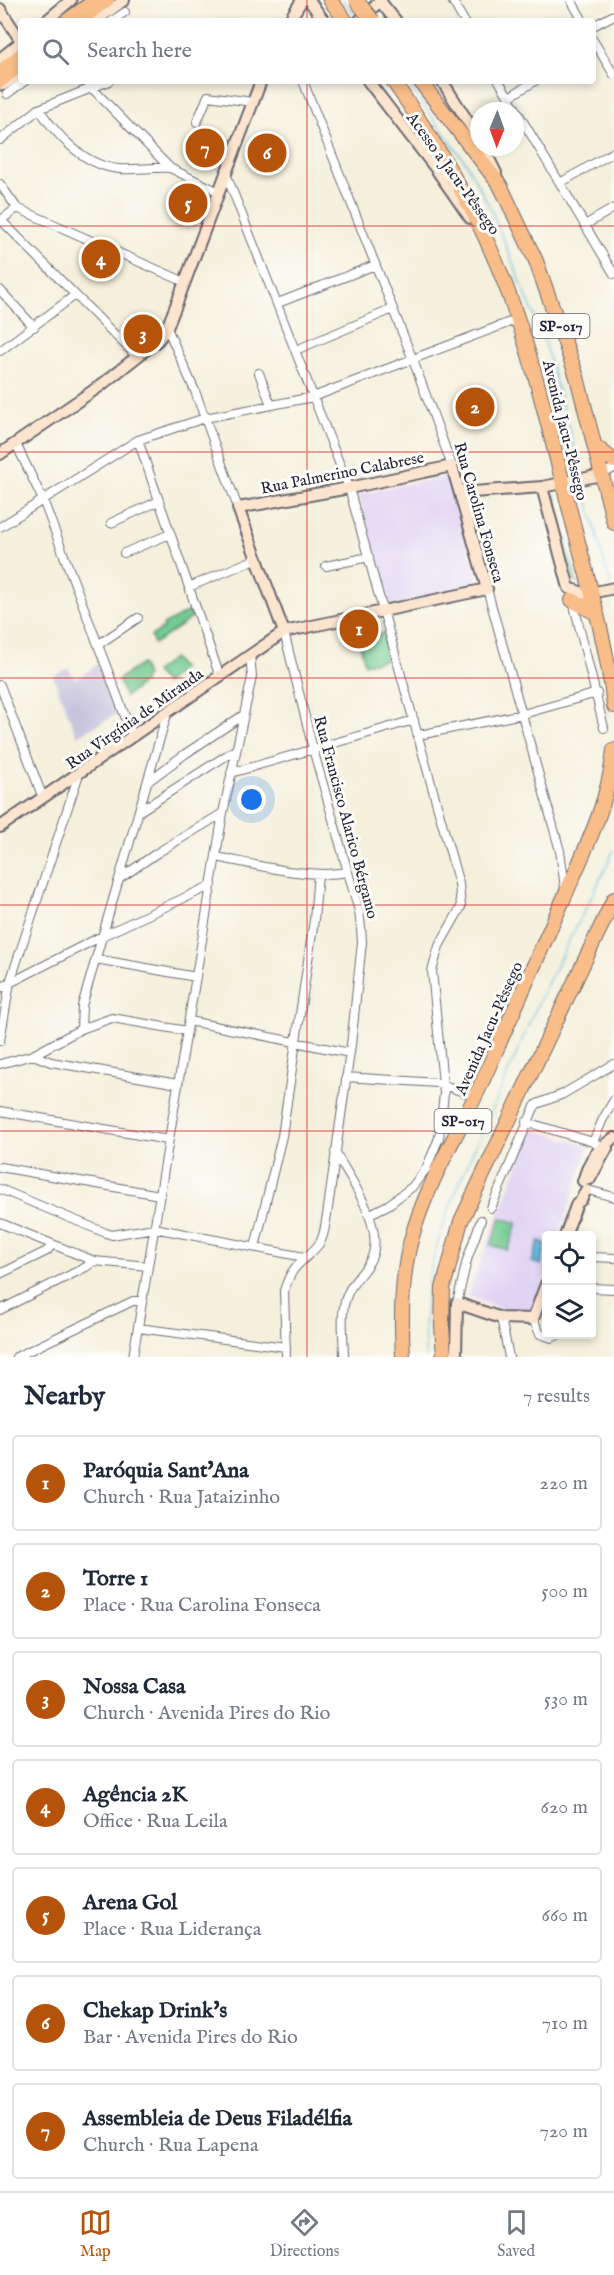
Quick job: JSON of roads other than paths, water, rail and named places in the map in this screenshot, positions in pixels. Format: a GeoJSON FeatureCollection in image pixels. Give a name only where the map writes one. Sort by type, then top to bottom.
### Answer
{"type":"FeatureCollection","features":[{"type":"Feature","properties":{"kind":"highway"},"geometry":{"type":"LineString","coordinates":[[330,0],[344,18]]}},
{"type":"Feature","properties":{"kind":"highway"},"geometry":{"type":"LineString","coordinates":[[356,0],[366,18]]}},
{"type":"Feature","properties":{"kind":"highway"},"geometry":{"type":"LineString","coordinates":[[367,0],[368,18]]}},
{"type":"Feature","properties":{"kind":"highway","name":"Avenida Jacu-Pêssego"},"geometry":{"type":"LineString","coordinates":[[395,84],[432,138],[473,211],[518,319],[566,483],[594,593],[614,706]]}},
{"type":"Feature","properties":{"kind":"highway","name":"SP-017"},"geometry":{"type":"LineString","coordinates":[[423,84],[470,137]]}},
{"type":"Feature","properties":{"kind":"highway","name":"SP-017"},"geometry":{"type":"LineString","coordinates":[[483,156],[500,185]]}},
{"type":"Feature","properties":{"kind":"highway","name":"Avenida Jacu-Pêssego"},"geometry":{"type":"LineString","coordinates":[[500,185],[536,261],[555,309],[577,376],[599,476],[614,523]]}},
{"type":"Feature","properties":{"kind":"highway"},"geometry":{"type":"LineString","coordinates":[[594,445],[614,461]]}},
{"type":"Feature","properties":{"kind":"highway"},"geometry":{"type":"LineString","coordinates":[[571,594],[596,613]]}},
{"type":"Feature","properties":{"kind":"highway","name":"Avenida Jacu-Pêssego"},"geometry":{"type":"LineString","coordinates":[[403,1357],[402,1299],[411,1240],[433,1182],[475,1096],[606,800],[614,750]]}},
{"type":"Feature","properties":{"kind":"highway","name":"SP-017"},"geometry":{"type":"LineString","coordinates":[[444,1357],[443,1288],[461,1221],[614,899]]}},
{"type":"Feature","properties":{"kind":"main road"},"geometry":{"type":"LineString","coordinates":[[69,18],[94,0]]}},
{"type":"Feature","properties":{"kind":"main road"},"geometry":{"type":"LineString","coordinates":[[84,18],[108,0]]}},
{"type":"Feature","properties":{"kind":"main road"},"geometry":{"type":"LineString","coordinates":[[0,71],[18,56]]}},
{"type":"Feature","properties":{"kind":"main road"},"geometry":{"type":"LineString","coordinates":[[2,88],[18,69]]}},
{"type":"Feature","properties":{"kind":"street"},"geometry":{"type":"LineString","coordinates":[[50,18],[71,0]]}},
{"type":"Feature","properties":{"kind":"street"},"geometry":{"type":"LineString","coordinates":[[100,18],[124,0]]}},
{"type":"Feature","properties":{"kind":"street"},"geometry":{"type":"LineString","coordinates":[[291,18],[302,0]]}},
{"type":"Feature","properties":{"kind":"street"},"geometry":{"type":"LineString","coordinates":[[309,0],[322,18]]}},
{"type":"Feature","properties":{"kind":"street"},"geometry":{"type":"LineString","coordinates":[[370,18],[379,0],[394,18]]}},
{"type":"Feature","properties":{"kind":"street"},"geometry":{"type":"LineString","coordinates":[[452,0],[462,18]]}},
{"type":"Feature","properties":{"kind":"street"},"geometry":{"type":"LineString","coordinates":[[571,0],[581,18]]}},
{"type":"Feature","properties":{"kind":"street"},"geometry":{"type":"LineString","coordinates":[[0,9],[18,37]]}},
{"type":"Feature","properties":{"kind":"street"},"geometry":{"type":"LineString","coordinates":[[116,18],[125,12]]}},
{"type":"Feature","properties":{"kind":"street"},"geometry":{"type":"LineString","coordinates":[[596,24],[614,15]]}},
{"type":"Feature","properties":{"kind":"street"},"geometry":{"type":"LineString","coordinates":[[0,59],[18,44]]}},
{"type":"Feature","properties":{"kind":"street"},"geometry":{"type":"LineString","coordinates":[[596,46],[614,75]]}},
{"type":"Feature","properties":{"kind":"street"},"geometry":{"type":"LineString","coordinates":[[2,88],[18,76]]}},
{"type":"Feature","properties":{"kind":"street"},"geometry":{"type":"LineString","coordinates":[[2,88],[18,83]]}},
{"type":"Feature","properties":{"kind":"street"},"geometry":{"type":"LineString","coordinates":[[88,84],[170,168],[219,192]]}},
{"type":"Feature","properties":{"kind":"street"},"geometry":{"type":"LineString","coordinates":[[0,140],[39,110],[101,84]]}},
{"type":"Feature","properties":{"kind":"street"},"geometry":{"type":"LineString","coordinates":[[0,454],[137,357],[158,340],[167,328],[260,84]]}},
{"type":"Feature","properties":{"kind":"street","name":"Rua Carolina Fonseca"},"geometry":{"type":"LineString","coordinates":[[304,84],[413,360],[452,466],[560,851],[565,895]]}},
{"type":"Feature","properties":{"kind":"street","name":"Acesso a Jacu-Pêssego"},"geometry":{"type":"LineString","coordinates":[[370,84],[443,178],[489,248]]}},
{"type":"Feature","properties":{"kind":"street"},"geometry":{"type":"LineString","coordinates":[[444,84],[470,134]]}},
{"type":"Feature","properties":{"kind":"street"},"geometry":{"type":"LineString","coordinates":[[501,84],[614,273]]}},
{"type":"Feature","properties":{"kind":"street"},"geometry":{"type":"LineString","coordinates":[[509,97],[530,84]]}},
{"type":"Feature","properties":{"kind":"street"},"geometry":{"type":"LineString","coordinates":[[197,122],[208,96],[253,102]]}},
{"type":"Feature","properties":{"kind":"street"},"geometry":{"type":"LineString","coordinates":[[39,110],[55,131],[70,145],[97,164],[116,168],[170,168]]}},
{"type":"Feature","properties":{"kind":"street"},"geometry":{"type":"LineString","coordinates":[[560,183],[614,152]]}},
{"type":"Feature","properties":{"kind":"street","name":"Avenida Jacu-Pêssego"},"geometry":{"type":"LineString","coordinates":[[487,156],[500,185]]}},
{"type":"Feature","properties":{"kind":"street"},"geometry":{"type":"LineString","coordinates":[[226,174],[349,488],[459,884],[461,907],[439,946],[432,970],[444,1085],[444,1107],[439,1138],[426,1169],[412,1187],[400,1198],[370,1214]]}},
{"type":"Feature","properties":{"kind":"street"},"geometry":{"type":"LineString","coordinates":[[0,184],[16,208],[185,282]]}},
{"type":"Feature","properties":{"kind":"street"},"geometry":{"type":"LineString","coordinates":[[16,208],[1,220],[137,357]]}},
{"type":"Feature","properties":{"kind":"street"},"geometry":{"type":"LineString","coordinates":[[585,225],[614,208]]}},
{"type":"Feature","properties":{"kind":"street"},"geometry":{"type":"LineString","coordinates":[[278,303],[375,265]]}},
{"type":"Feature","properties":{"kind":"street"},"geometry":{"type":"LineString","coordinates":[[0,290],[34,327]]}},
{"type":"Feature","properties":{"kind":"street"},"geometry":{"type":"LineString","coordinates":[[0,351],[74,296]]}},
{"type":"Feature","properties":{"kind":"street"},"geometry":{"type":"LineString","coordinates":[[296,350],[393,309]]}},
{"type":"Feature","properties":{"kind":"street"},"geometry":{"type":"LineString","coordinates":[[0,527],[138,440],[205,418],[313,397],[518,319]]}},
{"type":"Feature","properties":{"kind":"street","name":"Rua Francisco Alarico Bérgamo"},"geometry":{"type":"LineString","coordinates":[[167,328],[205,418],[284,632],[313,749],[358,911],[362,942],[350,1053],[323,1235],[319,1243],[292,1271],[284,1291],[286,1357]]}},
{"type":"Feature","properties":{"kind":"street"},"geometry":{"type":"LineString","coordinates":[[259,373],[271,405]]}},
{"type":"Feature","properties":{"kind":"street"},"geometry":{"type":"LineString","coordinates":[[138,440],[220,677]]}},
{"type":"Feature","properties":{"kind":"street"},"geometry":{"type":"LineString","coordinates":[[16,444],[43,500],[133,737]]}},
{"type":"Feature","properties":{"kind":"street","name":"Rua Palmerino Calabrese"},"geometry":{"type":"LineString","coordinates":[[238,508],[452,466]]}},
{"type":"Feature","properties":{"kind":"street"},"geometry":{"type":"LineString","coordinates":[[460,493],[542,487],[599,476],[614,468]]}},
{"type":"Feature","properties":{"kind":"street"},"geometry":{"type":"LineString","coordinates":[[542,487],[597,693],[604,728]]}},
{"type":"Feature","properties":{"kind":"street"},"geometry":{"type":"LineString","coordinates":[[111,523],[159,501]]}},
{"type":"Feature","properties":{"kind":"street"},"geometry":{"type":"LineString","coordinates":[[124,553],[170,534]]}},
{"type":"Feature","properties":{"kind":"street"},"geometry":{"type":"LineString","coordinates":[[326,566],[369,557]]}},
{"type":"Feature","properties":{"kind":"street"},"geometry":{"type":"LineString","coordinates":[[189,586],[258,558]]}},
{"type":"Feature","properties":{"kind":"street"},"geometry":{"type":"LineString","coordinates":[[571,594],[594,593],[614,588]]}},
{"type":"Feature","properties":{"kind":"street"},"geometry":{"type":"LineString","coordinates":[[284,632],[487,589]]}},
{"type":"Feature","properties":{"kind":"street"},"geometry":{"type":"LineString","coordinates":[[99,644],[138,618]]}},
{"type":"Feature","properties":{"kind":"street","name":"Rua Virgínia de Miranda"},"geometry":{"type":"LineString","coordinates":[[0,827],[284,632]]}},
{"type":"Feature","properties":{"kind":"street"},"geometry":{"type":"LineString","coordinates":[[133,1357],[223,813],[252,677],[250,655]]}},
{"type":"Feature","properties":{"kind":"street"},"geometry":{"type":"LineString","coordinates":[[0,685],[43,798]]}},
{"type":"Feature","properties":{"kind":"street"},"geometry":{"type":"LineString","coordinates":[[419,735],[523,714],[597,693]]}},
{"type":"Feature","properties":{"kind":"street"},"geometry":{"type":"LineString","coordinates":[[81,1029],[81,1012],[167,714]]}},
{"type":"Feature","properties":{"kind":"street"},"geometry":{"type":"LineString","coordinates":[[149,781],[242,716]]}},
{"type":"Feature","properties":{"kind":"street"},"geometry":{"type":"LineString","coordinates":[[231,773],[414,720]]}},
{"type":"Feature","properties":{"kind":"street"},"geometry":{"type":"LineString","coordinates":[[140,811],[235,750]]}},
{"type":"Feature","properties":{"kind":"street"},"geometry":{"type":"LineString","coordinates":[[0,1041],[10,982],[79,774]]}},
{"type":"Feature","properties":{"kind":"street"},"geometry":{"type":"LineString","coordinates":[[119,879],[223,813]]}},
{"type":"Feature","properties":{"kind":"street"},"geometry":{"type":"LineString","coordinates":[[217,857],[318,874],[348,872]]}},
{"type":"Feature","properties":{"kind":"street"},"geometry":{"type":"LineString","coordinates":[[255,1247],[282,1136],[318,874]]}},
{"type":"Feature","properties":{"kind":"street"},"geometry":{"type":"LineString","coordinates":[[0,988],[102,936],[212,885]]}},
{"type":"Feature","properties":{"kind":"street"},"geometry":{"type":"LineString","coordinates":[[96,959],[196,977]]}},
{"type":"Feature","properties":{"kind":"street"},"geometry":{"type":"LineString","coordinates":[[0,1064],[33,1055],[81,1029],[104,1020],[116,1018],[187,1031]]}},
{"type":"Feature","properties":{"kind":"street"},"geometry":{"type":"LineString","coordinates":[[189,1021],[350,1053]]}},
{"type":"Feature","properties":{"kind":"street"},"geometry":{"type":"LineString","coordinates":[[33,1055],[51,1062],[178,1084]]}},
{"type":"Feature","properties":{"kind":"street"},"geometry":{"type":"LineString","coordinates":[[491,1208],[526,1122],[537,1104],[563,1094],[614,1064]]}},
{"type":"Feature","properties":{"kind":"street"},"geometry":{"type":"LineString","coordinates":[[346,1077],[444,1085],[475,1096]]}},
{"type":"Feature","properties":{"kind":"street"},"geometry":{"type":"LineString","coordinates":[[567,1231],[586,1186],[590,1161],[599,1147],[603,1119],[614,1100]]}},
{"type":"Feature","properties":{"kind":"street"},"geometry":{"type":"LineString","coordinates":[[0,1111],[168,1140]]}},
{"type":"Feature","properties":{"kind":"street"},"geometry":{"type":"LineString","coordinates":[[526,1122],[599,1147],[613,1139]]}},
{"type":"Feature","properties":{"kind":"street"},"geometry":{"type":"LineString","coordinates":[[335,1152],[370,1214],[375,1237],[369,1263],[344,1300],[344,1357]]}},
{"type":"Feature","properties":{"kind":"street"},"geometry":{"type":"LineString","coordinates":[[0,1167],[160,1195]]}},
{"type":"Feature","properties":{"kind":"street"},"geometry":{"type":"LineString","coordinates":[[586,1186],[612,1196]]}},
{"type":"Feature","properties":{"kind":"street"},"geometry":{"type":"LineString","coordinates":[[0,1189],[112,1235],[154,1228],[304,1257]]}},
{"type":"Feature","properties":{"kind":"street"},"geometry":{"type":"LineString","coordinates":[[456,1357],[457,1303],[467,1260],[481,1220]]}},
{"type":"Feature","properties":{"kind":"street"},"geometry":{"type":"LineString","coordinates":[[0,1223],[94,1261],[148,1266]]}},
{"type":"Feature","properties":{"kind":"street"},"geometry":{"type":"LineString","coordinates":[[0,1274],[47,1251],[52,1245]]}},
{"type":"Feature","properties":{"kind":"street"},"geometry":{"type":"LineString","coordinates":[[596,1257],[614,1258]]}},
{"type":"Feature","properties":{"kind":"street"},"geometry":{"type":"LineString","coordinates":[[0,1310],[94,1261]]}},
{"type":"Feature","properties":{"kind":"street"},"geometry":{"type":"LineString","coordinates":[[542,1335],[533,1319],[546,1285]]}},
{"type":"Feature","properties":{"kind":"street"},"geometry":{"type":"LineString","coordinates":[[596,1288],[614,1289]]}},
{"type":"Feature","properties":{"kind":"street"},"geometry":{"type":"LineString","coordinates":[[16,1357],[133,1301],[142,1300]]}},
{"type":"Feature","properties":{"kind":"street"},"geometry":{"type":"LineString","coordinates":[[457,1303],[501,1318],[533,1319]]}},
{"type":"Feature","properties":{"kind":"street"},"geometry":{"type":"LineString","coordinates":[[501,1318],[510,1357]]}},
{"type":"Feature","properties":{"kind":"street"},"geometry":{"type":"LineString","coordinates":[[138,1328],[286,1347]]}},
{"type":"Feature","properties":{"kind":"water"},"geometry":{"type":"Polygon","coordinates":[[[539,1241],[542,1242],[541,1265],[532,1262],[539,1241]]]}},
{"type":"Feature","properties":{"kind":"waterway"},"geometry":{"type":"LineString","coordinates":[[343,0],[357,18]]}},
{"type":"Feature","properties":{"kind":"waterway"},"geometry":{"type":"LineString","coordinates":[[408,84],[466,163],[491,209],[543,337],[581,473]]}},
{"type":"Feature","properties":{"kind":"waterway"},"geometry":{"type":"LineString","coordinates":[[584,484],[610,584]]}},
{"type":"Feature","properties":{"kind":"waterway"},"geometry":{"type":"LineString","coordinates":[[426,1357],[424,1324],[427,1293],[441,1232],[452,1202],[541,997],[614,850]]}},
{"type":"Feature","properties":{"kind":"place","name":"Assembleia de Deus Filadélfia"},"geometry":{"type":"Point","coordinates":[205,148]}},
{"type":"Feature","properties":{"kind":"place","name":"Chekap Drink's"},"geometry":{"type":"Point","coordinates":[267,153]}},
{"type":"Feature","properties":{"kind":"place","name":"Arena Gol"},"geometry":{"type":"Point","coordinates":[188,203]}},
{"type":"Feature","properties":{"kind":"place","name":"Agência 2K"},"geometry":{"type":"Point","coordinates":[101,259]}},
{"type":"Feature","properties":{"kind":"place","name":"Nossa Casa"},"geometry":{"type":"Point","coordinates":[143,334]}},
{"type":"Feature","properties":{"kind":"place","name":"Torre 1"},"geometry":{"type":"Point","coordinates":[475,407]}},
{"type":"Feature","properties":{"kind":"place","name":"Paróquia Sant'Ana"},"geometry":{"type":"Point","coordinates":[359,629]}}]}
